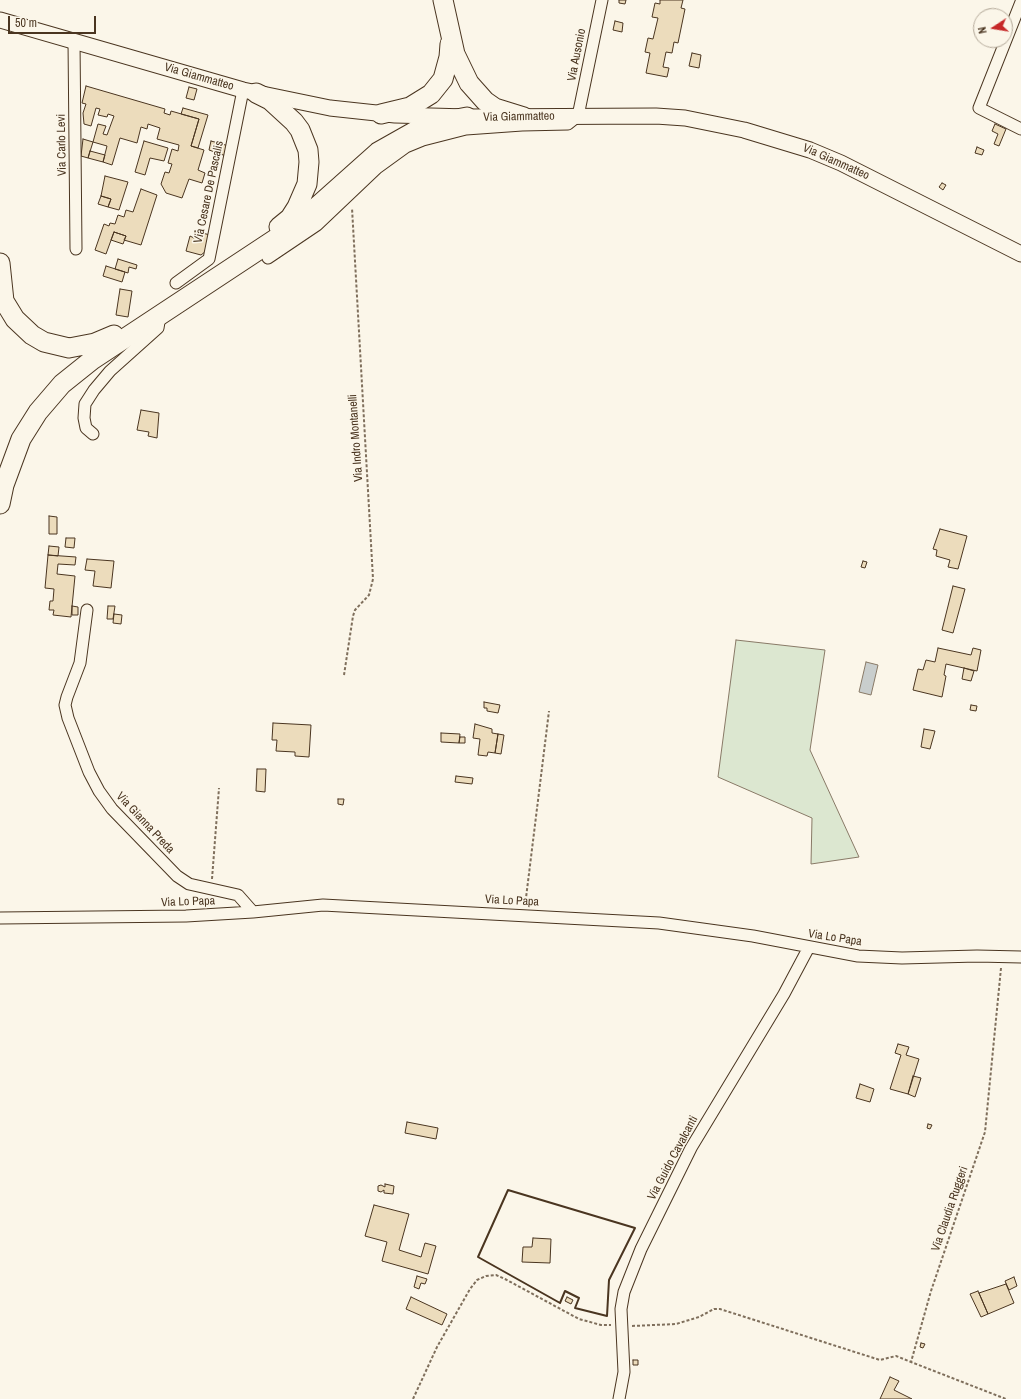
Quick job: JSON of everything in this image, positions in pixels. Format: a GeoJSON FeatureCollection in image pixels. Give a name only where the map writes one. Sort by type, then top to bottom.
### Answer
{"type":"FeatureCollection","features":[{"type":"Feature","properties":{"kind":"highway"},"geometry":{"type":"LineString","coordinates":[[443,0],[455,54],[469,83],[485,101],[495,108],[524,117]]}},
{"type":"Feature","properties":{"kind":"highway"},"geometry":{"type":"LineString","coordinates":[[381,114],[410,107],[422,102],[439,86],[443,79],[449,57],[448,19]]}},
{"type":"Feature","properties":{"kind":"highway"},"geometry":{"type":"LineString","coordinates":[[0,263],[4,301],[15,319],[32,335],[44,342],[69,348],[84,346],[118,333],[266,235],[290,218],[297,207],[308,184],[309,162],[304,139],[294,122],[270,100],[250,91]]}},
{"type":"Feature","properties":{"kind":"highway"},"geometry":{"type":"LineString","coordinates":[[0,504],[4,485],[21,439],[38,412],[50,396],[62,384],[92,360],[159,321],[295,226],[366,162],[390,144],[431,125],[467,117]]}},
{"type":"Feature","properties":{"kind":"street","name":"Via Ausonio"},"geometry":{"type":"LineString","coordinates":[[578,116],[602,0]]}},
{"type":"Feature","properties":{"kind":"street"},"geometry":{"type":"LineString","coordinates":[[1021,2],[980,108],[1021,129]]}},
{"type":"Feature","properties":{"kind":"street","name":"Via Giammatteo"},"geometry":{"type":"LineString","coordinates":[[0,20],[37,32],[74,41],[250,91],[330,108],[381,114],[467,117],[578,116],[685,118],[714,123],[778,139],[841,163],[1021,254]]}},
{"type":"Feature","properties":{"kind":"street","name":"Via Carlo Levi"},"geometry":{"type":"LineString","coordinates":[[74,41],[76,249]]}},
{"type":"Feature","properties":{"kind":"street","name":"Via Cesare De Pascalis"},"geometry":{"type":"LineString","coordinates":[[176,283],[209,259],[250,91]]}},
{"type":"Feature","properties":{"kind":"street"},"geometry":{"type":"LineString","coordinates":[[268,258],[317,225],[377,168],[392,156],[423,140],[466,129],[515,125],[568,124],[578,116]]}},
{"type":"Feature","properties":{"kind":"street"},"geometry":{"type":"LineString","coordinates":[[93,434],[86,428],[84,418],[85,404],[94,390],[110,371],[159,321]]}},
{"type":"Feature","properties":{"kind":"street","name":"Via Gianna Preda"},"geometry":{"type":"LineString","coordinates":[[87,610],[80,663],[65,705],[68,718],[89,772],[99,791],[112,809],[176,876],[189,884],[238,895],[253,912]]}},
{"type":"Feature","properties":{"kind":"street","name":"Via Lo Papa"},"geometry":{"type":"LineString","coordinates":[[0,918],[25,919],[186,916],[253,912],[323,905],[659,923],[753,936],[809,948],[858,956],[902,958],[1021,957]]}},
{"type":"Feature","properties":{"kind":"street","name":"Via Guido Cavalcanti"},"geometry":{"type":"LineString","coordinates":[[619,1399],[624,1372],[622,1325],[624,1292],[641,1249],[691,1148],[784,994],[809,948]]}},
{"type":"Feature","properties":{"kind":"path","name":"Via Indro Montanelli"},"geometry":{"type":"LineString","coordinates":[[344,675],[353,616],[355,610],[369,595],[373,579],[351,193]]}},
{"type":"Feature","properties":{"kind":"path"},"geometry":{"type":"LineString","coordinates":[[524,915],[549,712]]}},
{"type":"Feature","properties":{"kind":"path"},"geometry":{"type":"LineString","coordinates":[[214,890],[212,879],[219,788]]}},
{"type":"Feature","properties":{"kind":"path","name":"Via Claudia Ruggeri"},"geometry":{"type":"LineString","coordinates":[[911,1362],[931,1291],[985,1132],[1002,957]]}},
{"type":"Feature","properties":{"kind":"path"},"geometry":{"type":"LineString","coordinates":[[413,1399],[437,1347],[470,1289],[477,1280],[486,1276],[496,1275],[579,1319],[601,1325],[676,1324],[699,1317],[714,1309],[720,1308],[880,1360],[896,1356],[1006,1399]]}},
{"type":"Feature","properties":{"kind":"green space"},"geometry":{"type":"Polygon","coordinates":[[[736,640],[825,650],[810,750],[859,857],[811,864],[812,818],[718,777],[736,640]]]}},
{"type":"Feature","properties":{"kind":"shaded area"},"geometry":{"type":"Polygon","coordinates":[[[866,662],[878,665],[871,695],[859,692],[866,662]]]}},
{"type":"Feature","properties":{"kind":"building"},"geometry":{"type":"Polygon","coordinates":[[[619,0],[626,0],[625,4],[619,3],[619,0]]]}},
{"type":"Feature","properties":{"kind":"building"},"geometry":{"type":"Polygon","coordinates":[[[660,0],[683,0],[681,8],[685,9],[678,43],[674,42],[672,53],[666,52],[663,67],[669,68],[667,77],[646,73],[650,53],[645,52],[648,38],[653,39],[658,18],[652,17],[655,3],[660,4],[660,0]]]}},
{"type":"Feature","properties":{"kind":"building"},"geometry":{"type":"Polygon","coordinates":[[[615,21],[623,23],[622,32],[613,30],[615,21]]]}},
{"type":"Feature","properties":{"kind":"building"},"geometry":{"type":"Polygon","coordinates":[[[692,53],[701,55],[699,68],[689,66],[692,53]]]}},
{"type":"Feature","properties":{"kind":"building"},"geometry":{"type":"Polygon","coordinates":[[[86,86],[165,109],[164,113],[170,115],[171,111],[199,119],[191,146],[204,150],[198,170],[205,173],[202,183],[189,179],[182,198],[166,193],[161,184],[165,172],[169,173],[172,164],[168,163],[172,149],[178,151],[179,145],[157,139],[160,128],[148,124],[147,129],[141,127],[137,143],[120,138],[112,165],[103,162],[107,146],[93,142],[98,124],[106,126],[103,134],[107,135],[114,116],[108,114],[107,117],[98,115],[100,109],[96,108],[91,126],[84,124],[83,113],[86,104],[82,103],[86,86]]]}},
{"type":"Feature","properties":{"kind":"building"},"geometry":{"type":"Polygon","coordinates":[[[189,87],[197,89],[194,100],[186,98],[189,87]]]}},
{"type":"Feature","properties":{"kind":"building"},"geometry":{"type":"Polygon","coordinates":[[[183,108],[208,115],[198,148],[191,146],[199,119],[181,114],[183,108]]]}},
{"type":"Feature","properties":{"kind":"building"},"geometry":{"type":"Polygon","coordinates":[[[995,124],[1006,129],[999,146],[994,144],[998,134],[992,131],[995,124]]]}},
{"type":"Feature","properties":{"kind":"building"},"geometry":{"type":"Polygon","coordinates":[[[83,139],[93,142],[88,158],[81,156],[83,139]]]}},
{"type":"Feature","properties":{"kind":"building"},"geometry":{"type":"Polygon","coordinates":[[[144,141],[168,148],[164,161],[150,158],[145,175],[135,172],[144,141]]]}},
{"type":"Feature","properties":{"kind":"building"},"geometry":{"type":"Polygon","coordinates":[[[211,141],[229,146],[226,156],[209,150],[211,141]]]}},
{"type":"Feature","properties":{"kind":"building"},"geometry":{"type":"Polygon","coordinates":[[[977,147],[984,150],[982,155],[975,153],[977,147]]]}},
{"type":"Feature","properties":{"kind":"building"},"geometry":{"type":"Polygon","coordinates":[[[90,151],[105,155],[103,162],[88,158],[90,151]]]}},
{"type":"Feature","properties":{"kind":"building"},"geometry":{"type":"Polygon","coordinates":[[[105,176],[128,182],[119,210],[108,207],[111,199],[101,196],[105,176]]]}},
{"type":"Feature","properties":{"kind":"building"},"geometry":{"type":"Polygon","coordinates":[[[942,183],[946,185],[943,190],[939,187],[942,183]]]}},
{"type":"Feature","properties":{"kind":"building"},"geometry":{"type":"Polygon","coordinates":[[[141,189],[157,195],[141,245],[124,240],[126,236],[114,232],[106,254],[95,250],[104,224],[109,226],[110,223],[115,224],[118,215],[124,217],[126,210],[133,212],[141,189]]]}},
{"type":"Feature","properties":{"kind":"building"},"geometry":{"type":"Polygon","coordinates":[[[101,196],[111,199],[108,207],[98,204],[101,196]]]}},
{"type":"Feature","properties":{"kind":"building"},"geometry":{"type":"Polygon","coordinates":[[[195,231],[210,235],[206,251],[201,255],[186,251],[190,236],[194,238],[195,231]]]}},
{"type":"Feature","properties":{"kind":"building"},"geometry":{"type":"Polygon","coordinates":[[[114,232],[126,236],[123,244],[111,240],[114,232]]]}},
{"type":"Feature","properties":{"kind":"building"},"geometry":{"type":"Polygon","coordinates":[[[118,259],[137,265],[136,269],[129,267],[128,273],[115,269],[118,259]]]}},
{"type":"Feature","properties":{"kind":"building"},"geometry":{"type":"Polygon","coordinates":[[[106,266],[125,272],[122,282],[103,276],[106,266]]]}},
{"type":"Feature","properties":{"kind":"building"},"geometry":{"type":"Polygon","coordinates":[[[120,289],[132,291],[128,317],[116,315],[120,289]]]}},
{"type":"Feature","properties":{"kind":"building"},"geometry":{"type":"Polygon","coordinates":[[[141,410],[159,413],[157,438],[148,436],[149,432],[137,430],[141,410]]]}},
{"type":"Feature","properties":{"kind":"building"},"geometry":{"type":"Polygon","coordinates":[[[49,516],[57,517],[57,534],[49,534],[49,516]]]}},
{"type":"Feature","properties":{"kind":"building"},"geometry":{"type":"Polygon","coordinates":[[[940,529],[967,536],[958,569],[948,567],[950,560],[936,556],[937,550],[933,549],[940,529]]]}},
{"type":"Feature","properties":{"kind":"building"},"geometry":{"type":"Polygon","coordinates":[[[66,538],[75,538],[74,548],[65,547],[66,538]]]}},
{"type":"Feature","properties":{"kind":"building"},"geometry":{"type":"Polygon","coordinates":[[[49,546],[59,547],[58,556],[48,555],[49,546]]]}},
{"type":"Feature","properties":{"kind":"building"},"geometry":{"type":"Polygon","coordinates":[[[48,555],[76,557],[75,565],[58,564],[57,574],[75,576],[71,617],[53,615],[54,610],[49,610],[50,601],[53,601],[54,589],[45,588],[48,555]]]}},
{"type":"Feature","properties":{"kind":"building"},"geometry":{"type":"Polygon","coordinates":[[[87,559],[114,561],[111,588],[93,586],[95,571],[85,570],[87,559]]]}},
{"type":"Feature","properties":{"kind":"building"},"geometry":{"type":"Polygon","coordinates":[[[863,561],[867,562],[865,568],[861,567],[863,561]]]}},
{"type":"Feature","properties":{"kind":"building"},"geometry":{"type":"Polygon","coordinates":[[[953,586],[965,589],[953,633],[942,630],[953,586]]]}},
{"type":"Feature","properties":{"kind":"building"},"geometry":{"type":"Polygon","coordinates":[[[72,606],[78,607],[78,615],[72,615],[72,606]]]}},
{"type":"Feature","properties":{"kind":"building"},"geometry":{"type":"Polygon","coordinates":[[[108,606],[115,606],[113,619],[107,619],[108,606]]]}},
{"type":"Feature","properties":{"kind":"building"},"geometry":{"type":"Polygon","coordinates":[[[114,614],[122,615],[121,624],[113,623],[114,614]]]}},
{"type":"Feature","properties":{"kind":"building"},"geometry":{"type":"Polygon","coordinates":[[[938,648],[971,655],[973,648],[981,650],[977,671],[946,664],[944,675],[946,676],[942,697],[913,690],[918,669],[923,670],[926,660],[935,662],[938,648]]]}},
{"type":"Feature","properties":{"kind":"building"},"geometry":{"type":"Polygon","coordinates":[[[964,668],[974,671],[971,681],[962,679],[964,668]]]}},
{"type":"Feature","properties":{"kind":"building"},"geometry":{"type":"Polygon","coordinates":[[[484,702],[500,705],[498,713],[487,711],[487,708],[484,708],[484,702]]]}},
{"type":"Feature","properties":{"kind":"building"},"geometry":{"type":"Polygon","coordinates":[[[971,705],[977,706],[976,711],[970,710],[971,705]]]}},
{"type":"Feature","properties":{"kind":"building"},"geometry":{"type":"Polygon","coordinates":[[[273,723],[311,725],[309,757],[295,756],[295,752],[276,751],[277,740],[272,740],[273,723]]]}},
{"type":"Feature","properties":{"kind":"building"},"geometry":{"type":"Polygon","coordinates":[[[475,724],[492,729],[492,733],[498,734],[495,753],[488,752],[487,756],[478,755],[480,739],[473,738],[475,724]]]}},
{"type":"Feature","properties":{"kind":"building"},"geometry":{"type":"Polygon","coordinates":[[[924,729],[935,731],[930,749],[921,747],[924,729]]]}},
{"type":"Feature","properties":{"kind":"building"},"geometry":{"type":"Polygon","coordinates":[[[441,733],[460,734],[459,743],[441,742],[441,733]]]}},
{"type":"Feature","properties":{"kind":"building"},"geometry":{"type":"Polygon","coordinates":[[[498,734],[504,735],[501,754],[495,753],[498,734]]]}},
{"type":"Feature","properties":{"kind":"building"},"geometry":{"type":"Polygon","coordinates":[[[460,737],[465,737],[465,743],[459,743],[460,737]]]}},
{"type":"Feature","properties":{"kind":"building"},"geometry":{"type":"Polygon","coordinates":[[[257,769],[266,769],[265,792],[256,791],[257,769]]]}},
{"type":"Feature","properties":{"kind":"building"},"geometry":{"type":"Polygon","coordinates":[[[456,776],[473,778],[472,784],[455,782],[456,776]]]}},
{"type":"Feature","properties":{"kind":"building"},"geometry":{"type":"Polygon","coordinates":[[[338,799],[344,799],[343,805],[338,804],[338,799]]]}},
{"type":"Feature","properties":{"kind":"building"},"geometry":{"type":"Polygon","coordinates":[[[898,1044],[909,1047],[906,1055],[919,1059],[908,1094],[890,1089],[901,1055],[895,1053],[898,1044]]]}},
{"type":"Feature","properties":{"kind":"building"},"geometry":{"type":"Polygon","coordinates":[[[913,1076],[921,1078],[915,1097],[908,1094],[913,1076]]]}},
{"type":"Feature","properties":{"kind":"building"},"geometry":{"type":"Polygon","coordinates":[[[860,1084],[874,1089],[870,1102],[856,1098],[860,1084]]]}},
{"type":"Feature","properties":{"kind":"building"},"geometry":{"type":"Polygon","coordinates":[[[407,1122],[438,1128],[436,1139],[405,1133],[407,1122]]]}},
{"type":"Feature","properties":{"kind":"building"},"geometry":{"type":"Polygon","coordinates":[[[928,1124],[932,1125],[930,1129],[927,1128],[928,1124]]]}},
{"type":"Feature","properties":{"kind":"building"},"geometry":{"type":"Polygon","coordinates":[[[385,1184],[394,1186],[393,1194],[384,1193],[384,1190],[381,1192],[378,1191],[378,1186],[381,1185],[385,1187],[385,1184]]]}},
{"type":"Feature","properties":{"kind":"building"},"geometry":{"type":"Polygon","coordinates":[[[374,1205],[409,1214],[399,1250],[421,1257],[425,1243],[436,1246],[428,1274],[382,1261],[387,1242],[365,1236],[374,1205]]]}},
{"type":"Feature","properties":{"kind":"building"},"geometry":{"type":"Polygon","coordinates":[[[533,1238],[551,1239],[550,1263],[522,1262],[523,1247],[532,1247],[533,1238]]]}},
{"type":"Feature","properties":{"kind":"building"},"geometry":{"type":"Polygon","coordinates":[[[417,1276],[427,1279],[425,1284],[421,1283],[419,1289],[414,1287],[417,1276]]]}},
{"type":"Feature","properties":{"kind":"building"},"geometry":{"type":"Polygon","coordinates":[[[1014,1277],[1017,1286],[1009,1290],[1005,1281],[1014,1277]]]}},
{"type":"Feature","properties":{"kind":"building"},"geometry":{"type":"Polygon","coordinates":[[[1006,1284],[1014,1303],[988,1314],[979,1293],[1006,1284]]]}},
{"type":"Feature","properties":{"kind":"building"},"geometry":{"type":"Polygon","coordinates":[[[978,1291],[988,1314],[981,1317],[970,1294],[978,1291]]]}},
{"type":"Feature","properties":{"kind":"building"},"geometry":{"type":"Polygon","coordinates":[[[411,1297],[447,1314],[442,1325],[406,1309],[411,1297]]]}},
{"type":"Feature","properties":{"kind":"building"},"geometry":{"type":"Polygon","coordinates":[[[567,1297],[573,1300],[571,1304],[565,1301],[567,1297]]]}},
{"type":"Feature","properties":{"kind":"building"},"geometry":{"type":"Polygon","coordinates":[[[921,1343],[925,1344],[923,1348],[920,1347],[921,1343]]]}},
{"type":"Feature","properties":{"kind":"building"},"geometry":{"type":"Polygon","coordinates":[[[633,1360],[638,1360],[638,1365],[633,1365],[633,1360]]]}},
{"type":"Feature","properties":{"kind":"building"},"geometry":{"type":"Polygon","coordinates":[[[890,1377],[899,1381],[894,1390],[912,1399],[880,1399],[890,1377]]]}},
{"type":"Feature","properties":{"kind":"wall"},"geometry":{"type":"LineString","coordinates":[[508,1190],[635,1228],[609,1280],[607,1316],[575,1308],[579,1298],[565,1291],[560,1303],[478,1257],[508,1190]]}}]}
